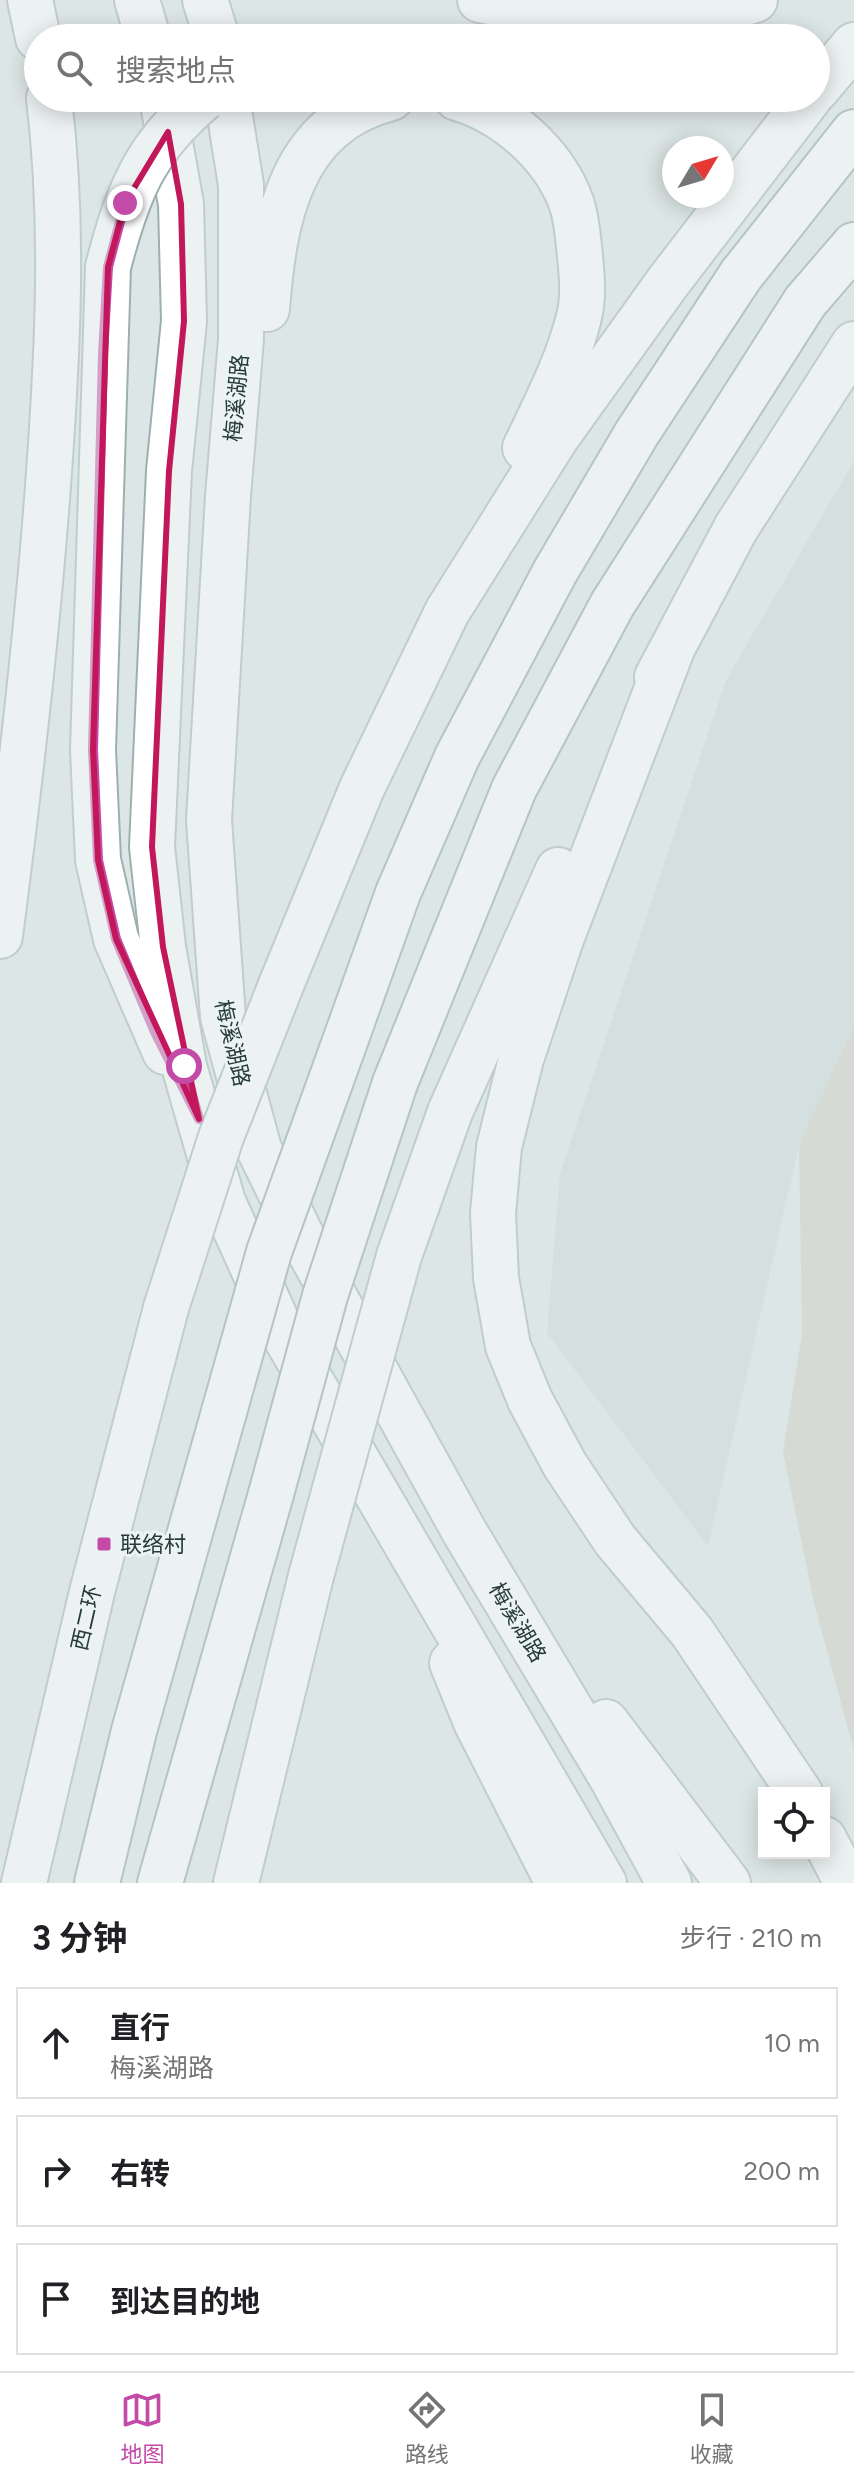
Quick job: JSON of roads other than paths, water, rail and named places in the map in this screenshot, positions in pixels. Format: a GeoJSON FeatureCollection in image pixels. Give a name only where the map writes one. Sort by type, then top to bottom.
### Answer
{"type":"FeatureCollection","features":[{"type":"Feature","properties":{"kind":"main road"},"geometry":{"type":"LineString","coordinates":[[30,0],[35,24]]}},
{"type":"Feature","properties":{"kind":"main road"},"geometry":{"type":"LineString","coordinates":[[137,0],[144,24]]}},
{"type":"Feature","properties":{"kind":"main road"},"geometry":{"type":"LineString","coordinates":[[205,0],[213,24]]}},
{"type":"Feature","properties":{"kind":"main road"},"geometry":{"type":"LineString","coordinates":[[480,0],[578,17],[626,19],[693,14],[749,2]]}},
{"type":"Feature","properties":{"kind":"main road"},"geometry":{"type":"LineString","coordinates":[[688,24],[749,2]]}},
{"type":"Feature","properties":{"kind":"main road"},"geometry":{"type":"LineString","coordinates":[[830,73],[854,45]]}},
{"type":"Feature","properties":{"kind":"main road"},"geometry":{"type":"LineString","coordinates":[[0,936],[39,606],[54,396],[59,181],[51,112]]}},
{"type":"Feature","properties":{"kind":"main road"},"geometry":{"type":"LineString","coordinates":[[165,112],[181,204],[184,321],[168,487],[152,847],[163,947],[184,1066],[223,1202],[280,1328],[604,1883]]}},
{"type":"Feature","properties":{"kind":"main road"},"geometry":{"type":"LineString","coordinates":[[188,112],[146,159],[125,203],[108,267],[93,735],[98,860],[116,939],[155,1032],[199,1119]]}},
{"type":"Feature","properties":{"kind":"main road","name":"梅溪湖路"},"geometry":{"type":"LineString","coordinates":[[229,112],[241,185],[241,339],[228,496],[209,820],[223,1017],[259,1149],[307,1247],[464,1531],[613,1780],[669,1883]]}},
{"type":"Feature","properties":{"kind":"main road"},"geometry":{"type":"LineString","coordinates":[[209,820],[239,595],[271,252],[294,176],[314,144],[341,118],[353,112]]}},
{"type":"Feature","properties":{"kind":"main road"},"geometry":{"type":"LineString","coordinates":[[447,612],[570,347],[580,316],[583,285],[571,202],[556,173],[523,136],[488,112]]}},
{"type":"Feature","properties":{"kind":"main road"},"geometry":{"type":"LineString","coordinates":[[447,612],[556,438],[668,282],[798,112]]}},
{"type":"Feature","properties":{"kind":"main road"},"geometry":{"type":"LineString","coordinates":[[97,1883],[134,1731],[269,1252],[398,893],[457,757],[555,572],[637,433],[741,275],[854,132]]}},
{"type":"Feature","properties":{"kind":"main road"},"geometry":{"type":"LineString","coordinates":[[160,1883],[325,1296],[395,1083],[514,789],[612,605],[805,302],[854,245]]}},
{"type":"Feature","properties":{"kind":"main road"},"geometry":{"type":"LineString","coordinates":[[236,1883],[311,1576],[399,1256],[450,1112],[571,840],[736,528],[854,344]]}},
{"type":"Feature","properties":{"kind":"main road","name":"西二环"},"geometry":{"type":"LineString","coordinates":[[24,1883],[92,1592],[166,1308],[221,1137],[362,788],[447,612]]}},
{"type":"Feature","properties":{"kind":"main road"},"geometry":{"type":"LineString","coordinates":[[671,652],[560,942],[521,1059],[499,1147],[493,1213],[496,1278],[508,1346],[530,1400],[565,1465],[615,1540],[692,1632],[796,1787]]}},
{"type":"Feature","properties":{"kind":"main road"},"geometry":{"type":"LineString","coordinates":[[386,1506],[476,1722],[558,1883]]}},
{"type":"Feature","properties":{"kind":"main road"},"geometry":{"type":"LineString","coordinates":[[464,1531],[728,1883]]}},
{"type":"Feature","properties":{"kind":"main road"},"geometry":{"type":"LineString","coordinates":[[245,1883],[261,1780]]}},
{"type":"Feature","properties":{"kind":"main road"},"geometry":{"type":"LineString","coordinates":[[830,1850],[847,1883]]}},
{"type":"Feature","properties":{"kind":"place","name":"联络村"},"geometry":{"type":"Point","coordinates":[104,1544]}}]}
